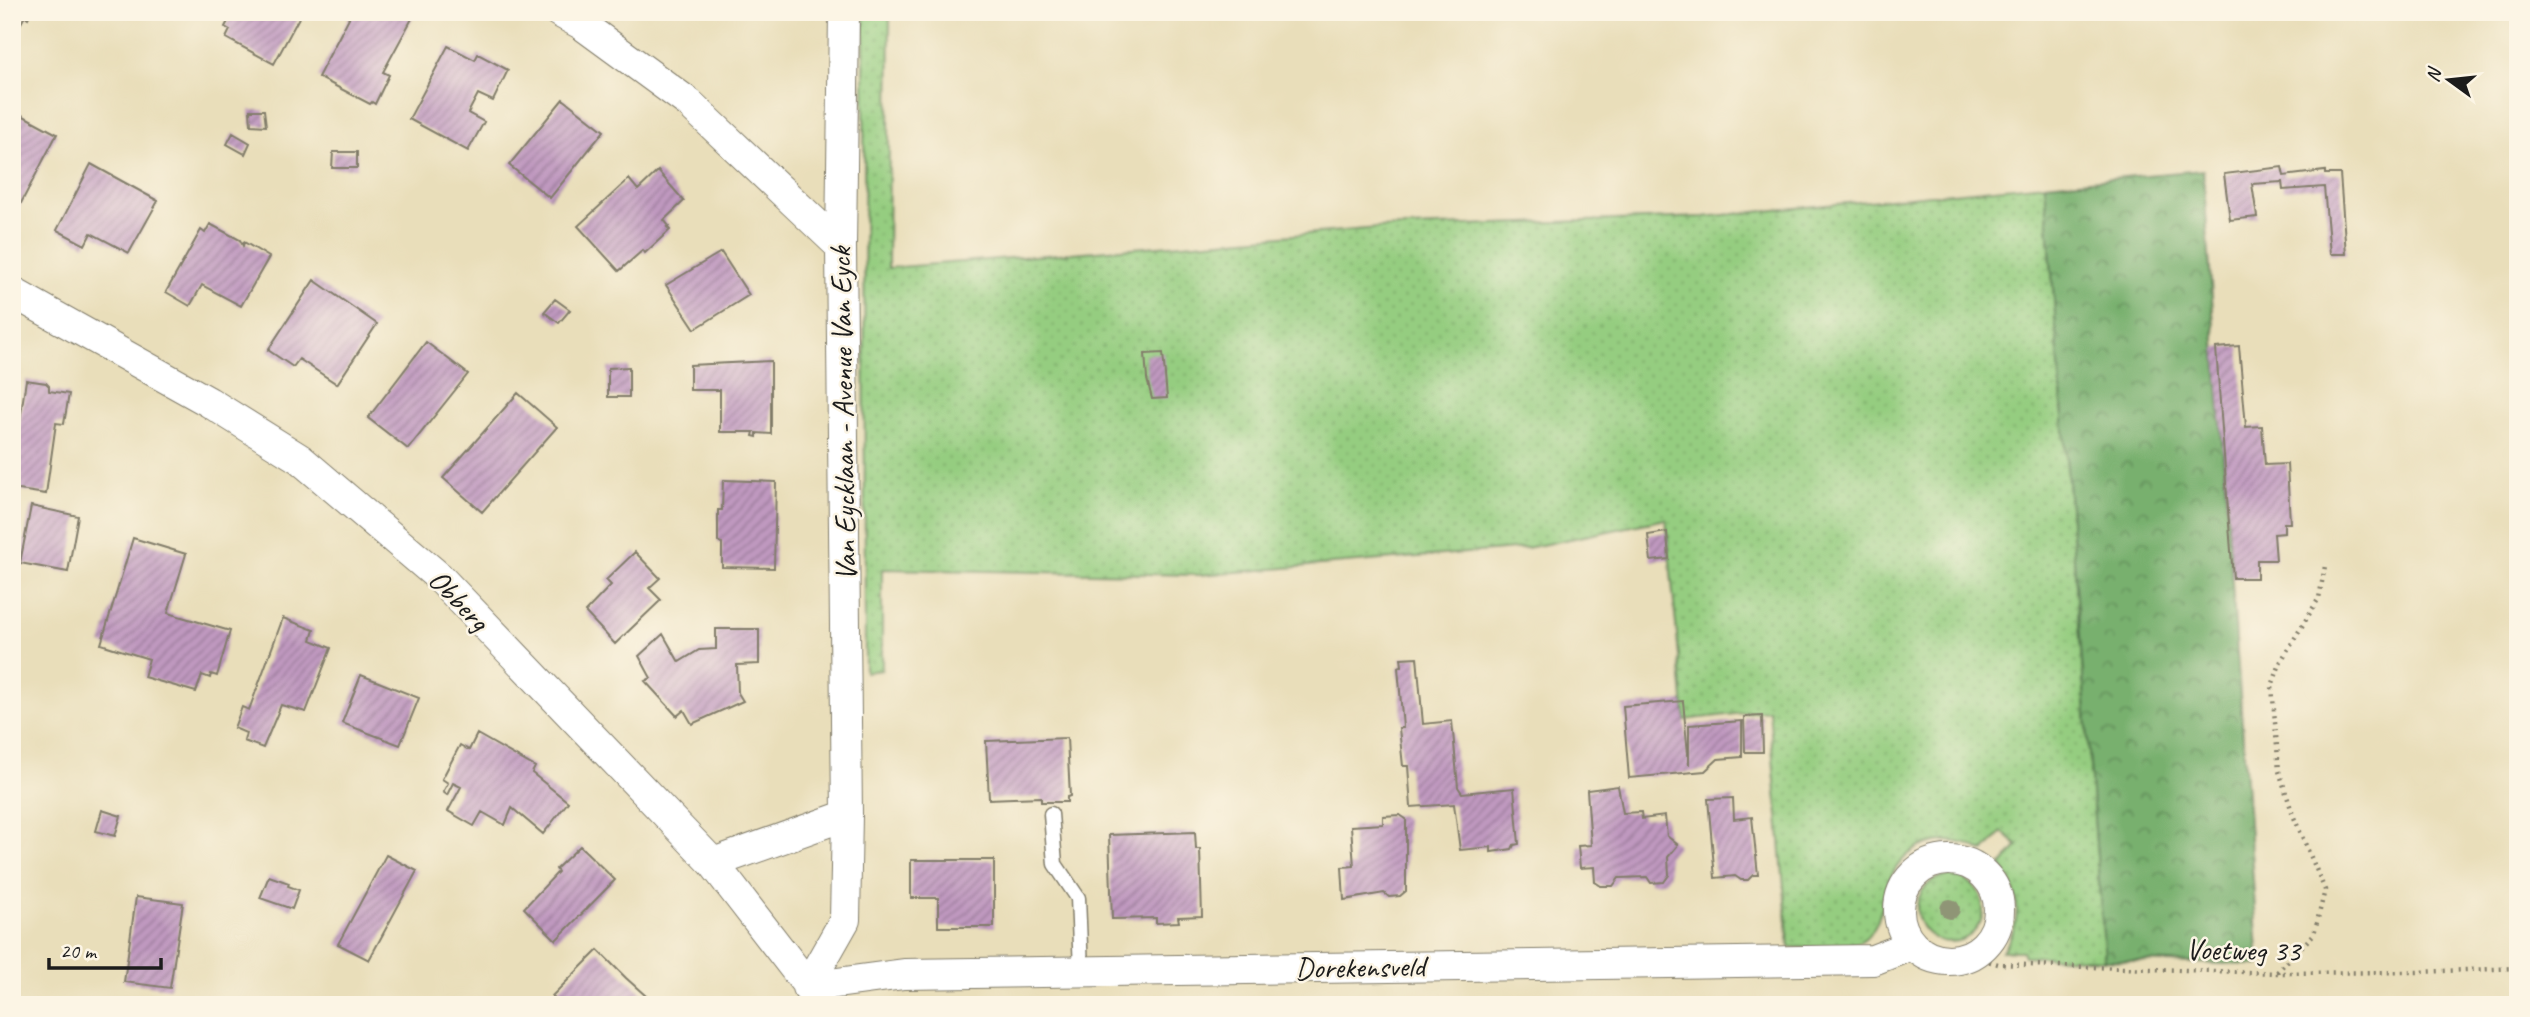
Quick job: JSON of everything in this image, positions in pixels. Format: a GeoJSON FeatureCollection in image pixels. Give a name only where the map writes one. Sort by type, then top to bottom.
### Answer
{"type":"FeatureCollection","features":[{"type":"Feature","properties":{"kind":"street"},"geometry":{"type":"LineString","coordinates":[[559,12],[580,24],[689,103],[841,247]]}},
{"type":"Feature","properties":{"kind":"street","name":"Van Eycklaan - Avenue Van Eyck"},"geometry":{"type":"LineString","coordinates":[[815,996],[845,920],[847,815],[841,247],[844,12]]}},
{"type":"Feature","properties":{"kind":"street","name":"Obberg"},"geometry":{"type":"LineString","coordinates":[[12,292],[209,402],[300,459],[439,577],[713,863],[815,996]]}},
{"type":"Feature","properties":{"kind":"street"},"geometry":{"type":"LineString","coordinates":[[713,863],[847,815]]}},
{"type":"Feature","properties":{"kind":"street"},"geometry":{"type":"LineString","coordinates":[[1959,860],[1983,873],[1993,884],[1998,898],[1997,926],[1981,949],[1969,957],[1949,961],[1929,957],[1912,945],[1904,934],[1899,920],[1900,899],[1908,879],[1931,862],[1959,860]]}},
{"type":"Feature","properties":{"kind":"street","name":"Dorekensveld"},"geometry":{"type":"LineString","coordinates":[[815,996],[904,974],[1873,960],[1912,945]]}},
{"type":"Feature","properties":{"kind":"lane"},"geometry":{"type":"LineString","coordinates":[[1051,814],[1055,864],[1078,898],[1081,970]]}},
{"type":"Feature","properties":{"kind":"path"},"geometry":{"type":"LineString","coordinates":[[2276,973],[2314,934],[2325,890],[2293,815],[2279,771],[2273,687],[2281,661],[2319,598],[2325,566]]}},
{"type":"Feature","properties":{"kind":"path","name":"Voetweg 33"},"geometry":{"type":"LineString","coordinates":[[1969,957],[1998,964],[2276,973],[2518,968]]}},
{"type":"Feature","properties":{"kind":"green space"},"geometry":{"type":"Polygon","coordinates":[[[864,12],[890,12],[888,268],[1379,228],[1703,217],[2045,184],[2105,960],[2024,956],[2022,951],[2002,951],[2013,930],[2017,909],[2013,887],[2001,866],[2018,846],[2002,832],[1984,852],[1969,845],[1940,841],[1915,850],[1894,871],[1884,893],[1880,915],[1870,934],[1864,939],[1847,946],[1789,947],[1769,710],[1685,720],[1666,519],[1527,548],[1199,575],[882,569],[882,670],[865,672],[864,12]]]}},
{"type":"Feature","properties":{"kind":"green space"},"geometry":{"type":"Polygon","coordinates":[[[2203,170],[2259,965],[2105,960],[2045,184],[2203,170]]]}},
{"type":"Feature","properties":{"kind":"green space"},"geometry":{"type":"Polygon","coordinates":[[[1950,876],[1973,886],[1983,909],[1973,932],[1950,942],[1927,932],[1917,909],[1927,886],[1950,876]]]}},
{"type":"Feature","properties":{"kind":"building"},"geometry":{"type":"Polygon","coordinates":[[[12,12],[31,12],[28,18],[25,16],[12,39],[12,12]]]}},
{"type":"Feature","properties":{"kind":"building"},"geometry":{"type":"Polygon","coordinates":[[[233,12],[302,12],[274,64],[226,38],[230,30],[225,27],[233,12]]]}},
{"type":"Feature","properties":{"kind":"building"},"geometry":{"type":"Polygon","coordinates":[[[352,12],[408,12],[414,15],[383,72],[389,75],[375,104],[370,104],[318,77],[352,12]]]}},
{"type":"Feature","properties":{"kind":"building"},"geometry":{"type":"Polygon","coordinates":[[[448,46],[475,60],[478,54],[508,70],[493,101],[478,94],[468,113],[484,122],[468,151],[409,119],[448,46]]]}},
{"type":"Feature","properties":{"kind":"building"},"geometry":{"type":"Polygon","coordinates":[[[563,99],[604,131],[550,198],[509,165],[563,99]]]}},
{"type":"Feature","properties":{"kind":"building"},"geometry":{"type":"Polygon","coordinates":[[[250,110],[264,110],[266,126],[251,125],[250,110]]]}},
{"type":"Feature","properties":{"kind":"building"},"geometry":{"type":"Polygon","coordinates":[[[18,113],[57,134],[18,209],[12,206],[12,123],[18,113]]]}},
{"type":"Feature","properties":{"kind":"building"},"geometry":{"type":"Polygon","coordinates":[[[233,133],[250,143],[245,154],[227,144],[233,133]]]}},
{"type":"Feature","properties":{"kind":"building"},"geometry":{"type":"Polygon","coordinates":[[[333,152],[357,152],[357,168],[332,168],[333,152]]]}},
{"type":"Feature","properties":{"kind":"building"},"geometry":{"type":"Polygon","coordinates":[[[91,164],[158,201],[129,253],[91,233],[85,245],[57,230],[91,164]]]}},
{"type":"Feature","properties":{"kind":"building"},"geometry":{"type":"Polygon","coordinates":[[[2282,167],[2284,176],[2325,171],[2325,174],[2340,174],[2346,254],[2330,254],[2324,187],[2283,190],[2282,182],[2252,184],[2257,217],[2230,220],[2224,174],[2282,167]]]}},
{"type":"Feature","properties":{"kind":"building"},"geometry":{"type":"Polygon","coordinates":[[[658,171],[684,201],[664,220],[670,230],[645,253],[643,250],[619,271],[578,226],[629,179],[638,190],[658,171]]]}},
{"type":"Feature","properties":{"kind":"building"},"geometry":{"type":"Polygon","coordinates":[[[210,224],[240,240],[243,246],[244,242],[269,257],[241,306],[202,285],[190,306],[166,292],[201,230],[205,233],[210,224]]]}},
{"type":"Feature","properties":{"kind":"building"},"geometry":{"type":"Polygon","coordinates":[[[721,252],[749,295],[695,329],[666,285],[721,252]]]}},
{"type":"Feature","properties":{"kind":"building"},"geometry":{"type":"Polygon","coordinates":[[[314,280],[377,324],[337,384],[299,359],[293,367],[268,350],[314,280]]]}},
{"type":"Feature","properties":{"kind":"building"},"geometry":{"type":"Polygon","coordinates":[[[555,299],[570,310],[559,323],[544,312],[555,299]]]}},
{"type":"Feature","properties":{"kind":"building"},"geometry":{"type":"Polygon","coordinates":[[[426,342],[468,374],[408,449],[368,418],[426,342]]]}},
{"type":"Feature","properties":{"kind":"building"},"geometry":{"type":"Polygon","coordinates":[[[2239,346],[2246,427],[2262,426],[2265,465],[2287,464],[2290,523],[2284,523],[2284,533],[2274,534],[2276,560],[2257,560],[2257,578],[2233,578],[2216,348],[2239,346]]]}},
{"type":"Feature","properties":{"kind":"building"},"geometry":{"type":"Polygon","coordinates":[[[1163,353],[1167,398],[1152,399],[1145,354],[1163,353]]]}},
{"type":"Feature","properties":{"kind":"building"},"geometry":{"type":"Polygon","coordinates":[[[771,361],[771,434],[757,433],[757,437],[753,436],[754,432],[720,432],[720,390],[690,390],[690,365],[771,361]]]}},
{"type":"Feature","properties":{"kind":"building"},"geometry":{"type":"Polygon","coordinates":[[[629,367],[629,397],[608,397],[608,368],[629,367]]]}},
{"type":"Feature","properties":{"kind":"building"},"geometry":{"type":"Polygon","coordinates":[[[26,380],[46,383],[49,391],[69,394],[64,424],[56,423],[46,494],[12,489],[26,380]]]}},
{"type":"Feature","properties":{"kind":"building"},"geometry":{"type":"Polygon","coordinates":[[[518,393],[557,427],[482,512],[443,478],[518,393]]]}},
{"type":"Feature","properties":{"kind":"building"},"geometry":{"type":"Polygon","coordinates":[[[723,480],[776,482],[774,568],[722,567],[722,543],[718,542],[718,510],[722,510],[723,480]]]}},
{"type":"Feature","properties":{"kind":"building"},"geometry":{"type":"Polygon","coordinates":[[[31,506],[78,516],[68,572],[20,563],[31,506]]]}},
{"type":"Feature","properties":{"kind":"building"},"geometry":{"type":"Polygon","coordinates":[[[1667,532],[1669,559],[1651,561],[1648,535],[1667,532]]]}},
{"type":"Feature","properties":{"kind":"building"},"geometry":{"type":"Polygon","coordinates":[[[133,538],[186,554],[168,613],[230,631],[217,676],[211,674],[210,678],[202,675],[196,692],[144,677],[149,659],[101,644],[133,538]]]}},
{"type":"Feature","properties":{"kind":"building"},"geometry":{"type":"Polygon","coordinates":[[[635,552],[660,578],[649,588],[661,600],[615,644],[585,612],[611,585],[606,580],[635,552]]]}},
{"type":"Feature","properties":{"kind":"building"},"geometry":{"type":"Polygon","coordinates":[[[283,618],[314,630],[311,640],[331,648],[306,712],[281,705],[263,748],[244,741],[246,733],[234,728],[242,707],[249,710],[283,618]]]}},
{"type":"Feature","properties":{"kind":"building"},"geometry":{"type":"Polygon","coordinates":[[[716,629],[759,629],[759,664],[737,665],[738,693],[743,701],[692,724],[684,710],[677,716],[645,681],[651,678],[639,656],[663,634],[679,662],[699,650],[716,649],[716,629]]]}},
{"type":"Feature","properties":{"kind":"building"},"geometry":{"type":"Polygon","coordinates":[[[1417,657],[1423,724],[1452,721],[1458,787],[1462,793],[1514,788],[1519,844],[1512,849],[1491,852],[1491,847],[1460,850],[1454,804],[1411,807],[1408,766],[1403,766],[1399,728],[1403,728],[1398,667],[1402,666],[1401,658],[1417,657]]]}},
{"type":"Feature","properties":{"kind":"building"},"geometry":{"type":"Polygon","coordinates":[[[361,675],[419,698],[400,745],[342,723],[361,675]]]}},
{"type":"Feature","properties":{"kind":"building"},"geometry":{"type":"Polygon","coordinates":[[[1683,701],[1689,765],[1689,725],[1742,721],[1742,757],[1718,759],[1705,771],[1629,778],[1623,706],[1683,701]]]}},
{"type":"Feature","properties":{"kind":"building"},"geometry":{"type":"Polygon","coordinates":[[[1762,716],[1763,752],[1745,752],[1744,717],[1762,716]]]}},
{"type":"Feature","properties":{"kind":"building"},"geometry":{"type":"Polygon","coordinates":[[[477,734],[535,767],[532,773],[568,802],[543,834],[512,808],[505,825],[482,812],[474,826],[448,811],[461,787],[453,783],[447,795],[443,792],[448,783],[442,779],[460,745],[469,750],[477,734]]]}},
{"type":"Feature","properties":{"kind":"building"},"geometry":{"type":"Polygon","coordinates":[[[1067,738],[1070,796],[1067,797],[1067,802],[1041,802],[1041,797],[989,799],[986,741],[1067,738]]]}},
{"type":"Feature","properties":{"kind":"building"},"geometry":{"type":"Polygon","coordinates":[[[1618,786],[1623,813],[1641,812],[1642,819],[1665,816],[1667,836],[1678,845],[1668,857],[1669,875],[1664,882],[1651,883],[1647,877],[1619,878],[1613,886],[1601,886],[1595,882],[1594,867],[1580,868],[1578,846],[1591,845],[1587,790],[1618,786]]]}},
{"type":"Feature","properties":{"kind":"building"},"geometry":{"type":"Polygon","coordinates":[[[1733,798],[1734,819],[1752,817],[1758,875],[1753,875],[1748,880],[1735,876],[1715,878],[1708,799],[1733,798]]]}},
{"type":"Feature","properties":{"kind":"building"},"geometry":{"type":"Polygon","coordinates":[[[102,810],[121,816],[115,836],[96,831],[102,810]]]}},
{"type":"Feature","properties":{"kind":"building"},"geometry":{"type":"Polygon","coordinates":[[[1400,815],[1406,819],[1406,891],[1400,896],[1389,897],[1384,893],[1344,900],[1342,867],[1354,866],[1351,826],[1383,824],[1383,816],[1400,815]]]}},
{"type":"Feature","properties":{"kind":"building"},"geometry":{"type":"Polygon","coordinates":[[[1195,832],[1196,849],[1200,849],[1202,916],[1178,917],[1179,922],[1156,923],[1156,918],[1112,919],[1109,835],[1195,832]]]}},
{"type":"Feature","properties":{"kind":"building"},"geometry":{"type":"Polygon","coordinates":[[[580,846],[615,880],[556,940],[524,908],[558,872],[556,869],[580,846]]]}},
{"type":"Feature","properties":{"kind":"building"},"geometry":{"type":"Polygon","coordinates":[[[386,855],[417,871],[369,960],[338,944],[386,855]]]}},
{"type":"Feature","properties":{"kind":"building"},"geometry":{"type":"Polygon","coordinates":[[[911,860],[994,860],[994,927],[938,927],[938,898],[911,898],[911,860]]]}},
{"type":"Feature","properties":{"kind":"building"},"geometry":{"type":"Polygon","coordinates":[[[269,876],[289,883],[288,886],[299,890],[292,909],[260,898],[269,876]]]}},
{"type":"Feature","properties":{"kind":"building"},"geometry":{"type":"Polygon","coordinates":[[[136,897],[183,903],[170,988],[124,982],[136,897]]]}},
{"type":"Feature","properties":{"kind":"building"},"geometry":{"type":"Polygon","coordinates":[[[598,950],[656,1005],[560,1005],[552,996],[598,950]]]}}]}
